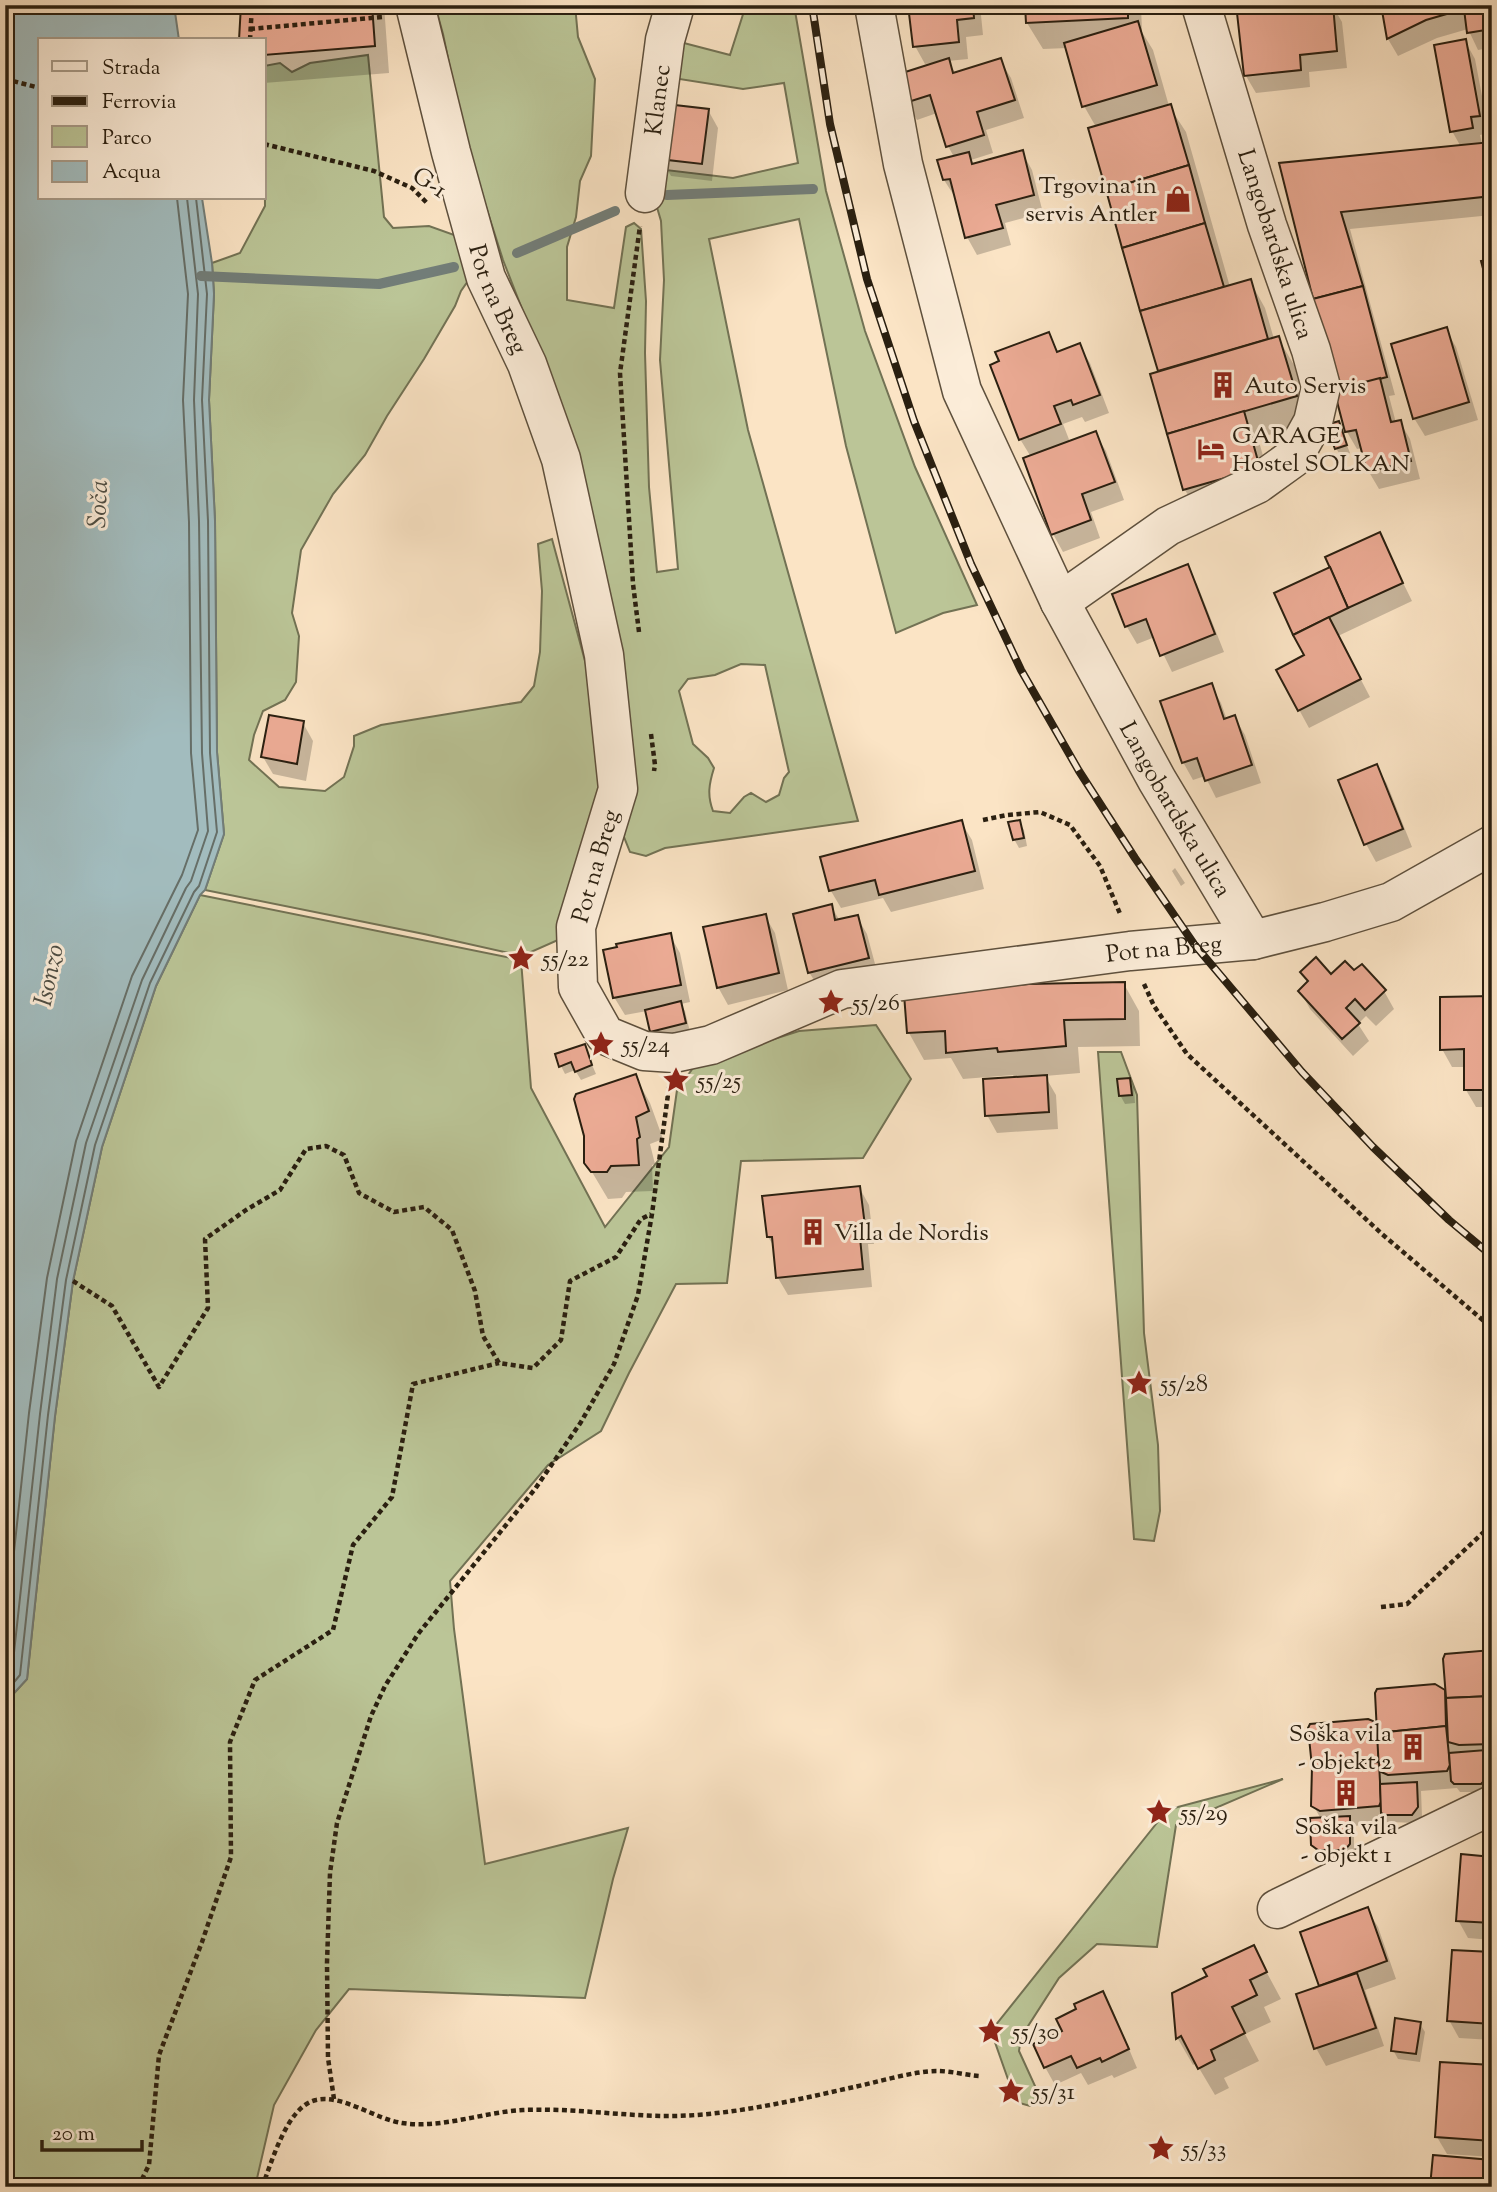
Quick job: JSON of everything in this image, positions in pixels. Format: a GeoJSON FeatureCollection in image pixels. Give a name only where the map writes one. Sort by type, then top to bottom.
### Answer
{"type":"FeatureCollection","features":[{"type":"Feature","properties":{"kind":"street","name":"Klanec"},"geometry":{"type":"LineString","coordinates":[[645,193],[665,40],[675,5]]}},
{"type":"Feature","properties":{"kind":"street","name":"Langobardska ulica"},"geometry":{"type":"LineString","coordinates":[[874,5],[903,164],[962,391],[1060,602],[1157,780],[1254,940]]}},
{"type":"Feature","properties":{"kind":"street","name":"Langobardska ulica"},"geometry":{"type":"LineString","coordinates":[[1060,602],[1168,526],[1257,484],[1293,458],[1313,422],[1321,387],[1311,350],[1267,225],[1201,5]]}},
{"type":"Feature","properties":{"kind":"street","name":"Pot na Breg"},"geometry":{"type":"LineString","coordinates":[[416,9],[486,278],[527,364],[561,459],[604,655],[618,789],[576,928],[578,987],[605,1035],[644,1051],[674,1053],[711,1045],[842,989],[1130,951],[1254,940],[1391,902],[1492,845]]}},
{"type":"Feature","properties":{"kind":"street"},"geometry":{"type":"LineString","coordinates":[[1277,1909],[1492,1805]]}},
{"type":"Feature","properties":{"kind":"path"},"geometry":{"type":"LineString","coordinates":[[250,38],[252,5]]}},
{"type":"Feature","properties":{"kind":"path"},"geometry":{"type":"LineString","coordinates":[[250,29],[416,9]]}},
{"type":"Feature","properties":{"kind":"path"},"geometry":{"type":"LineString","coordinates":[[5,79],[38,87]]}},
{"type":"Feature","properties":{"kind":"path","name":"G-1"},"geometry":{"type":"LineString","coordinates":[[266,144],[374,171],[412,188],[427,203],[445,214],[468,212]]}},
{"type":"Feature","properties":{"kind":"path"},"geometry":{"type":"LineString","coordinates":[[639,636],[633,584],[620,373],[645,193]]}},
{"type":"Feature","properties":{"kind":"path"},"geometry":{"type":"LineString","coordinates":[[650,726],[655,765],[653,777]]}},
{"type":"Feature","properties":{"kind":"path"},"geometry":{"type":"LineString","coordinates":[[983,820],[1040,812],[1070,825],[1100,866],[1119,908],[1130,951],[1154,1006],[1187,1054],[1382,1234],[1492,1328]]}},
{"type":"Feature","properties":{"kind":"path"},"geometry":{"type":"LineString","coordinates":[[334,2099],[328,2058],[330,1873],[337,1823],[371,1716],[385,1686],[418,1634],[535,1489],[581,1422],[614,1364],[638,1295],[674,1053]]}},
{"type":"Feature","properties":{"kind":"path"},"geometry":{"type":"LineString","coordinates":[[73,1281],[112,1306],[159,1387],[208,1308],[205,1239],[280,1190],[306,1149],[326,1146],[344,1155],[359,1193],[394,1212],[424,1207],[452,1230],[475,1292],[483,1336],[499,1363]]}},
{"type":"Feature","properties":{"kind":"path"},"geometry":{"type":"LineString","coordinates":[[138,2187],[149,2165],[159,2055],[202,1942],[230,1857],[230,1742],[255,1681],[333,1630],[354,1545],[393,1497],[413,1384],[499,1363],[533,1368],[561,1340],[570,1281],[616,1257],[641,1219],[652,1214]]}},
{"type":"Feature","properties":{"kind":"path"},"geometry":{"type":"LineString","coordinates":[[1381,1607],[1407,1604],[1487,1529],[1492,1529]]}},
{"type":"Feature","properties":{"kind":"path"},"geometry":{"type":"LineString","coordinates":[[262,2187],[281,2139],[296,2113],[318,2099],[334,2099],[400,2123],[425,2125],[521,2110],[585,2110],[660,2116],[709,2114],[761,2107],[937,2071],[979,2076]]}},
{"type":"Feature","properties":{"kind":"green space"},"geometry":{"type":"Polygon","coordinates":[[[435,5],[575,5],[578,37],[595,79],[591,156],[580,181],[576,217],[567,247],[567,300],[614,308],[626,227],[634,223],[641,229],[646,301],[649,487],[657,572],[678,569],[660,360],[664,280],[661,221],[656,204],[658,169],[733,178],[798,163],[784,83],[743,89],[673,78],[680,42],[730,55],[746,5],[794,5],[826,191],[865,331],[915,467],[977,605],[943,613],[896,633],[846,446],[799,219],[709,239],[748,430],[858,821],[665,848],[646,856],[630,852],[624,837],[630,746],[548,376],[503,260],[465,141],[435,5]],[[741,664],[715,675],[688,679],[679,691],[693,744],[714,768],[709,790],[713,811],[730,813],[751,793],[766,802],[779,795],[784,778],[789,772],[765,665],[741,664]]]}},
{"type":"Feature","properties":{"kind":"green space"},"geometry":{"type":"Polygon","coordinates":[[[368,55],[384,217],[393,228],[429,226],[457,236],[470,278],[365,455],[333,494],[301,550],[292,613],[299,636],[296,682],[285,700],[263,711],[249,760],[279,787],[325,791],[344,777],[354,746],[354,736],[381,725],[521,702],[534,686],[540,652],[542,591],[538,544],[552,539],[595,698],[605,814],[558,940],[522,956],[205,890],[224,834],[217,752],[215,521],[209,400],[214,294],[212,263],[240,253],[265,206],[266,66],[280,63],[292,72],[310,63],[368,55]]]}},
{"type":"Feature","properties":{"kind":"green space"},"geometry":{"type":"Polygon","coordinates":[[[200,895],[521,960],[531,1088],[605,1227],[669,1147],[677,1090],[696,1064],[799,1031],[876,1025],[911,1079],[863,1158],[741,1161],[727,1283],[676,1284],[601,1431],[548,1465],[450,1581],[485,1864],[628,1828],[585,1998],[349,1989],[316,2030],[274,2105],[255,2187],[5,2187],[5,1703],[27,1679],[55,1416],[73,1281],[102,1147],[156,986],[200,895]]]}},
{"type":"Feature","properties":{"kind":"green space"},"geometry":{"type":"Polygon","coordinates":[[[1098,1052],[1121,1052],[1137,1095],[1144,1333],[1158,1445],[1160,1511],[1154,1541],[1134,1539],[1098,1052]]]}},
{"type":"Feature","properties":{"kind":"green space"},"geometry":{"type":"Polygon","coordinates":[[[1283,1779],[1176,1825],[1157,1947],[1097,1944],[1059,1978],[1021,2037],[1019,2051],[1041,2099],[1030,2106],[1016,2102],[991,2031],[1160,1819],[1159,1812],[1283,1779]]]}},
{"type":"Feature","properties":{"kind":"water"},"geometry":{"type":"Polygon","coordinates":[[[5,5],[174,5],[179,38],[38,38],[38,200],[202,200],[214,294],[209,400],[215,521],[217,752],[224,834],[205,890],[200,895],[156,986],[102,1147],[73,1281],[55,1416],[27,1679],[5,1703],[5,5]]]}},
{"type":"Feature","properties":{"kind":"building"},"geometry":{"type":"Polygon","coordinates":[[[241,5],[372,5],[375,46],[266,55],[266,38],[239,38],[241,5]]]}},
{"type":"Feature","properties":{"kind":"building"},"geometry":{"type":"Polygon","coordinates":[[[908,5],[973,5],[974,18],[957,20],[959,42],[913,47],[908,5]]]}},
{"type":"Feature","properties":{"kind":"building"},"geometry":{"type":"Polygon","coordinates":[[[1025,5],[1128,5],[1128,18],[1026,23],[1025,5]]]}},
{"type":"Feature","properties":{"kind":"building"},"geometry":{"type":"Polygon","coordinates":[[[1306,5],[1333,5],[1337,51],[1300,55],[1301,70],[1244,76],[1237,13],[1306,5]]]}},
{"type":"Feature","properties":{"kind":"building"},"geometry":{"type":"Polygon","coordinates":[[[1381,5],[1487,7],[1464,9],[1426,20],[1387,39],[1381,5]]]}},
{"type":"Feature","properties":{"kind":"building"},"geometry":{"type":"Polygon","coordinates":[[[1492,6],[1492,29],[1467,33],[1464,9],[1492,6]]]}},
{"type":"Feature","properties":{"kind":"building"},"geometry":{"type":"Polygon","coordinates":[[[1138,21],[1157,85],[1082,107],[1064,43],[1138,21]]]}},
{"type":"Feature","properties":{"kind":"building"},"geometry":{"type":"Polygon","coordinates":[[[1492,29],[1492,69],[1490,69],[1485,30],[1492,29]]]}},
{"type":"Feature","properties":{"kind":"building"},"geometry":{"type":"Polygon","coordinates":[[[1466,39],[1480,116],[1471,117],[1473,128],[1450,132],[1434,45],[1466,39]]]}},
{"type":"Feature","properties":{"kind":"building"},"geometry":{"type":"Polygon","coordinates":[[[949,58],[953,73],[1001,58],[1015,100],[977,112],[984,135],[946,147],[930,95],[905,103],[896,75],[949,58]]]}},
{"type":"Feature","properties":{"kind":"building"},"geometry":{"type":"Polygon","coordinates":[[[666,104],[709,109],[702,164],[659,159],[666,104]]]}},
{"type":"Feature","properties":{"kind":"building"},"geometry":{"type":"Polygon","coordinates":[[[1171,104],[1189,165],[1106,190],[1088,128],[1171,104]]]}},
{"type":"Feature","properties":{"kind":"building"},"geometry":{"type":"Polygon","coordinates":[[[1491,142],[1492,196],[1341,212],[1363,286],[1313,299],[1279,163],[1491,142]]]}},
{"type":"Feature","properties":{"kind":"building"},"geometry":{"type":"Polygon","coordinates":[[[1023,150],[1034,195],[996,205],[1003,228],[965,238],[950,179],[943,180],[937,160],[969,152],[972,164],[1023,150]]]}},
{"type":"Feature","properties":{"kind":"building"},"geometry":{"type":"Polygon","coordinates":[[[1189,165],[1205,223],[1122,248],[1106,190],[1189,165]]]}},
{"type":"Feature","properties":{"kind":"building"},"geometry":{"type":"Polygon","coordinates":[[[1205,223],[1224,287],[1140,311],[1122,248],[1205,223]]]}},
{"type":"Feature","properties":{"kind":"building"},"geometry":{"type":"Polygon","coordinates":[[[1492,259],[1492,303],[1481,261],[1492,259]]]}},
{"type":"Feature","properties":{"kind":"building"},"geometry":{"type":"Polygon","coordinates":[[[1251,279],[1268,339],[1158,371],[1140,311],[1251,279]]]}},
{"type":"Feature","properties":{"kind":"building"},"geometry":{"type":"Polygon","coordinates":[[[1363,286],[1387,377],[1329,392],[1305,301],[1363,286]]]}},
{"type":"Feature","properties":{"kind":"building"},"geometry":{"type":"Polygon","coordinates":[[[1447,327],[1469,402],[1413,419],[1391,344],[1447,327]]]}},
{"type":"Feature","properties":{"kind":"building"},"geometry":{"type":"Polygon","coordinates":[[[1049,332],[1057,352],[1080,343],[1100,395],[1073,405],[1071,400],[1054,406],[1061,424],[1019,440],[990,365],[999,361],[995,352],[1049,332]]]}},
{"type":"Feature","properties":{"kind":"building","name":"Auto Servis"},"geometry":{"type":"Polygon","coordinates":[[[1279,336],[1297,396],[1167,434],[1150,374],[1279,336]]]}},
{"type":"Feature","properties":{"kind":"building"},"geometry":{"type":"Polygon","coordinates":[[[1380,378],[1391,422],[1401,420],[1411,461],[1367,472],[1356,430],[1345,432],[1334,390],[1380,378]]]}},
{"type":"Feature","properties":{"kind":"building"},"geometry":{"type":"Polygon","coordinates":[[[1244,411],[1260,468],[1183,490],[1167,434],[1244,411]]]}},
{"type":"Feature","properties":{"kind":"building"},"geometry":{"type":"Polygon","coordinates":[[[1339,421],[1347,445],[1335,449],[1326,425],[1339,421]]]}},
{"type":"Feature","properties":{"kind":"building"},"geometry":{"type":"Polygon","coordinates":[[[1096,431],[1115,482],[1082,494],[1091,520],[1051,535],[1023,458],[1096,431]]]}},
{"type":"Feature","properties":{"kind":"building"},"geometry":{"type":"Polygon","coordinates":[[[1380,532],[1403,583],[1348,608],[1325,557],[1380,532]]]}},
{"type":"Feature","properties":{"kind":"building"},"geometry":{"type":"Polygon","coordinates":[[[1188,564],[1215,634],[1160,656],[1146,619],[1125,627],[1112,594],[1188,564]]]}},
{"type":"Feature","properties":{"kind":"building"},"geometry":{"type":"Polygon","coordinates":[[[1330,567],[1348,608],[1293,635],[1274,593],[1330,567]]]}},
{"type":"Feature","properties":{"kind":"building"},"geometry":{"type":"Polygon","coordinates":[[[1329,617],[1361,679],[1298,711],[1276,670],[1304,655],[1293,635],[1329,617]]]}},
{"type":"Feature","properties":{"kind":"building"},"geometry":{"type":"Polygon","coordinates":[[[1212,683],[1224,719],[1235,715],[1252,765],[1205,781],[1197,758],[1182,763],[1160,701],[1212,683]]]}},
{"type":"Feature","properties":{"kind":"building"},"geometry":{"type":"Polygon","coordinates":[[[269,715],[304,721],[297,764],[261,757],[269,715]]]}},
{"type":"Feature","properties":{"kind":"building"},"geometry":{"type":"Polygon","coordinates":[[[1377,764],[1403,829],[1364,845],[1338,780],[1377,764]]]}},
{"type":"Feature","properties":{"kind":"building"},"geometry":{"type":"Polygon","coordinates":[[[962,820],[975,871],[879,895],[875,880],[829,891],[820,857],[962,820]]]}},
{"type":"Feature","properties":{"kind":"building"},"geometry":{"type":"Polygon","coordinates":[[[1020,820],[1024,838],[1013,840],[1008,822],[1020,820]]]}},
{"type":"Feature","properties":{"kind":"building"},"geometry":{"type":"Polygon","coordinates":[[[832,904],[835,920],[858,915],[869,958],[808,973],[793,914],[832,904]]]}},
{"type":"Feature","properties":{"kind":"building"},"geometry":{"type":"Polygon","coordinates":[[[766,914],[779,973],[717,988],[703,927],[766,914]]]}},
{"type":"Feature","properties":{"kind":"building"},"geometry":{"type":"Polygon","coordinates":[[[671,933],[681,985],[613,998],[603,950],[617,947],[616,944],[671,933]]]}},
{"type":"Feature","properties":{"kind":"building"},"geometry":{"type":"Polygon","coordinates":[[[1316,957],[1331,974],[1345,961],[1354,970],[1362,964],[1386,990],[1365,1010],[1355,999],[1346,1008],[1360,1023],[1342,1039],[1298,991],[1308,981],[1300,972],[1316,957]]]}},
{"type":"Feature","properties":{"kind":"building"},"geometry":{"type":"Polygon","coordinates":[[[1125,982],[1125,1019],[1064,1020],[1066,1046],[946,1053],[945,1031],[907,1033],[904,994],[1028,984],[1125,982]]]}},
{"type":"Feature","properties":{"kind":"building"},"geometry":{"type":"Polygon","coordinates":[[[1492,996],[1492,1090],[1464,1090],[1464,1049],[1440,1050],[1440,997],[1492,996]]]}},
{"type":"Feature","properties":{"kind":"building"},"geometry":{"type":"Polygon","coordinates":[[[681,1001],[686,1023],[650,1032],[645,1010],[681,1001]]]}},
{"type":"Feature","properties":{"kind":"building"},"geometry":{"type":"Polygon","coordinates":[[[585,1044],[592,1065],[575,1072],[571,1062],[559,1067],[555,1054],[585,1044]]]}},
{"type":"Feature","properties":{"kind":"building"},"geometry":{"type":"Polygon","coordinates":[[[636,1074],[649,1111],[636,1117],[640,1137],[637,1139],[639,1165],[611,1166],[607,1172],[591,1172],[584,1163],[584,1136],[574,1099],[576,1094],[636,1074]]]}},
{"type":"Feature","properties":{"kind":"building"},"geometry":{"type":"Polygon","coordinates":[[[1047,1075],[1049,1112],[985,1116],[983,1079],[1047,1075]]]}},
{"type":"Feature","properties":{"kind":"building"},"geometry":{"type":"Polygon","coordinates":[[[1130,1078],[1132,1095],[1119,1096],[1117,1079],[1130,1078]]]}},
{"type":"Feature","properties":{"kind":"building","name":"Villa de Nordis"},"geometry":{"type":"Polygon","coordinates":[[[860,1186],[865,1226],[859,1227],[863,1269],[776,1278],[772,1237],[767,1237],[762,1196],[860,1186]]]}},
{"type":"Feature","properties":{"kind":"building"},"geometry":{"type":"Polygon","coordinates":[[[1492,1650],[1492,1696],[1446,1698],[1443,1659],[1445,1654],[1492,1650]]]}},
{"type":"Feature","properties":{"kind":"building"},"geometry":{"type":"Polygon","coordinates":[[[1435,1684],[1445,1690],[1446,1726],[1377,1733],[1377,1689],[1435,1684]]]}},
{"type":"Feature","properties":{"kind":"building"},"geometry":{"type":"Polygon","coordinates":[[[1492,1696],[1492,1744],[1459,1745],[1448,1742],[1446,1698],[1492,1696]]]}},
{"type":"Feature","properties":{"kind":"building"},"geometry":{"type":"Polygon","coordinates":[[[1368,1719],[1377,1726],[1379,1762],[1312,1767],[1308,1728],[1310,1724],[1368,1719]]]}},
{"type":"Feature","properties":{"kind":"building","name":"Soška vila - objekt 2"},"geometry":{"type":"Polygon","coordinates":[[[1446,1726],[1450,1765],[1447,1771],[1388,1775],[1379,1771],[1377,1733],[1446,1726]]]}},
{"type":"Feature","properties":{"kind":"building"},"geometry":{"type":"Polygon","coordinates":[[[1486,1750],[1487,1778],[1481,1784],[1454,1784],[1451,1781],[1449,1753],[1486,1750]]]}},
{"type":"Feature","properties":{"kind":"building","name":"Soška vila - objekt 1"},"geometry":{"type":"Polygon","coordinates":[[[1379,1762],[1379,1806],[1320,1811],[1311,1806],[1312,1767],[1379,1762]]]}},
{"type":"Feature","properties":{"kind":"building"},"geometry":{"type":"Polygon","coordinates":[[[1417,1782],[1418,1807],[1412,1815],[1381,1813],[1380,1784],[1417,1782]]]}},
{"type":"Feature","properties":{"kind":"building"},"geometry":{"type":"Polygon","coordinates":[[[1350,1816],[1350,1844],[1345,1850],[1318,1850],[1311,1845],[1310,1818],[1350,1816]]]}},
{"type":"Feature","properties":{"kind":"building"},"geometry":{"type":"Polygon","coordinates":[[[1461,1854],[1492,1857],[1492,1923],[1456,1921],[1461,1854]]]}},
{"type":"Feature","properties":{"kind":"building"},"geometry":{"type":"Polygon","coordinates":[[[1368,1907],[1387,1961],[1319,1986],[1300,1932],[1368,1907]]]}},
{"type":"Feature","properties":{"kind":"building"},"geometry":{"type":"Polygon","coordinates":[[[1254,1945],[1267,1972],[1250,1980],[1257,1995],[1232,2007],[1245,2033],[1211,2050],[1215,2060],[1198,2069],[1181,2036],[1176,2039],[1172,1993],[1207,1976],[1203,1969],[1254,1945]]]}},
{"type":"Feature","properties":{"kind":"building"},"geometry":{"type":"Polygon","coordinates":[[[1452,1950],[1492,1952],[1492,2024],[1447,2021],[1452,1950]]]}},
{"type":"Feature","properties":{"kind":"building"},"geometry":{"type":"Polygon","coordinates":[[[1357,1973],[1376,2028],[1314,2049],[1296,1994],[1357,1973]]]}},
{"type":"Feature","properties":{"kind":"building"},"geometry":{"type":"Polygon","coordinates":[[[1103,1991],[1129,2049],[1102,2062],[1100,2058],[1077,2068],[1071,2056],[1044,2068],[1033,2044],[1062,2031],[1056,2019],[1076,2009],[1074,2004],[1103,1991]]]}},
{"type":"Feature","properties":{"kind":"building"},"geometry":{"type":"Polygon","coordinates":[[[1395,2018],[1421,2022],[1416,2054],[1391,2051],[1395,2018]]]}},
{"type":"Feature","properties":{"kind":"building"},"geometry":{"type":"Polygon","coordinates":[[[1440,2062],[1492,2065],[1492,2141],[1435,2137],[1440,2062]]]}},
{"type":"Feature","properties":{"kind":"building"},"geometry":{"type":"Polygon","coordinates":[[[1433,2155],[1492,2160],[1492,2187],[1430,2187],[1433,2155]]]}},
{"type":"Feature","properties":{"kind":"waterway"},"geometry":{"type":"LineString","coordinates":[[667,195],[813,189]]}},
{"type":"Feature","properties":{"kind":"waterway"},"geometry":{"type":"LineString","coordinates":[[517,253],[615,211]]}},
{"type":"Feature","properties":{"kind":"waterway"},"geometry":{"type":"LineString","coordinates":[[201,276],[379,284],[454,267]]}},
{"type":"Feature","properties":{"kind":"railway"},"geometry":{"type":"LineString","coordinates":[[812,5],[830,124],[867,279],[914,421],[971,564],[1021,670],[1079,771],[1194,944],[1302,1072],[1373,1147],[1449,1220],[1492,1256]]}},
{"type":"Feature","properties":{"kind":"place","name":"Trgovina in servis Antler"},"geometry":{"type":"Point","coordinates":[1178,199]}},
{"type":"Feature","properties":{"kind":"place","name":"Auto Servis"},"geometry":{"type":"Point","coordinates":[1223,385]}},
{"type":"Feature","properties":{"kind":"place","name":"GARAGE Hostel SOLKAN"},"geometry":{"type":"Point","coordinates":[1211,449]}},
{"type":"Feature","properties":{"kind":"place","name":"55/22"},"geometry":{"type":"Point","coordinates":[521,958]}},
{"type":"Feature","properties":{"kind":"place","name":"55/26"},"geometry":{"type":"Point","coordinates":[831,1002]}},
{"type":"Feature","properties":{"kind":"place","name":"55/24"},"geometry":{"type":"Point","coordinates":[601,1044]}},
{"type":"Feature","properties":{"kind":"place","name":"55/25"},"geometry":{"type":"Point","coordinates":[676,1080]}},
{"type":"Feature","properties":{"kind":"place","name":"Villa de Nordis"},"geometry":{"type":"Point","coordinates":[813,1232]}},
{"type":"Feature","properties":{"kind":"place","name":"55/28"},"geometry":{"type":"Point","coordinates":[1139,1383]}},
{"type":"Feature","properties":{"kind":"place","name":"Soška vila - objekt 2"},"geometry":{"type":"Point","coordinates":[1413,1747]}},
{"type":"Feature","properties":{"kind":"place","name":"Soška vila - objekt 1"},"geometry":{"type":"Point","coordinates":[1346,1793]}},
{"type":"Feature","properties":{"kind":"place","name":"55/29"},"geometry":{"type":"Point","coordinates":[1159,1812]}},
{"type":"Feature","properties":{"kind":"place","name":"55/30"},"geometry":{"type":"Point","coordinates":[991,2031]}},
{"type":"Feature","properties":{"kind":"place","name":"55/31"},"geometry":{"type":"Point","coordinates":[1011,2091]}},
{"type":"Feature","properties":{"kind":"place","name":"55/33"},"geometry":{"type":"Point","coordinates":[1161,2148]}},
{"type":"Feature","properties":{"kind":"water label","name":"Soča"},"geometry":{"type":"Point","coordinates":[97,504]}},
{"type":"Feature","properties":{"kind":"water label","name":"Isonzo"},"geometry":{"type":"Point","coordinates":[48,975]}}]}
